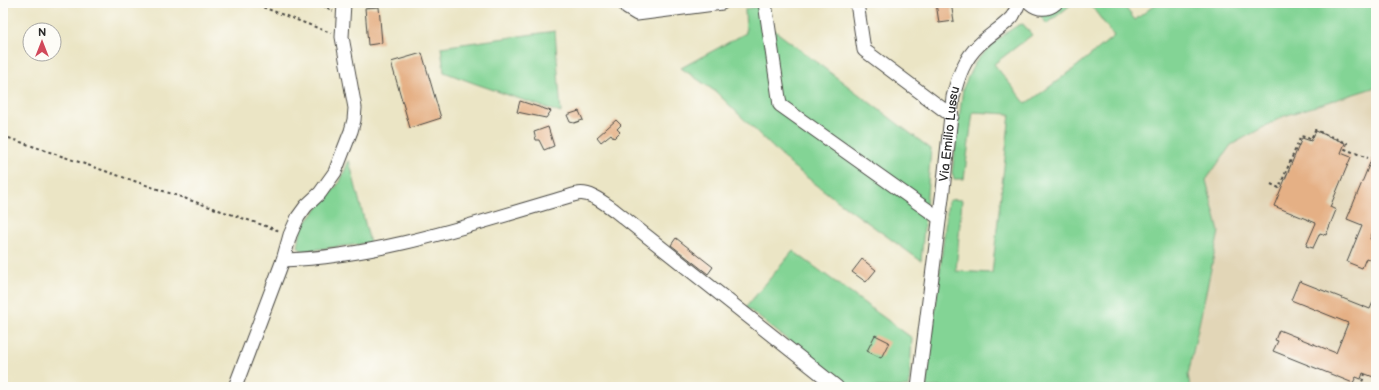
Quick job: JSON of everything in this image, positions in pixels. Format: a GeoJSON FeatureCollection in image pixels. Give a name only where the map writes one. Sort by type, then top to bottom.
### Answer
{"type":"FeatureCollection","features":[{"type":"Feature","properties":{"kind":"street"},"geometry":{"type":"LineString","coordinates":[[235,387],[283,260],[290,235],[298,217],[306,206],[320,193],[335,172],[352,131],[356,108],[342,37],[344,3]]}},
{"type":"Feature","properties":{"kind":"street"},"geometry":{"type":"LineString","coordinates":[[624,3],[627,8],[637,14],[722,3]]}},
{"type":"Feature","properties":{"kind":"street"},"geometry":{"type":"LineString","coordinates":[[765,3],[780,105],[939,218]]}},
{"type":"Feature","properties":{"kind":"street"},"geometry":{"type":"LineString","coordinates":[[857,3],[864,50],[952,116]]}},
{"type":"Feature","properties":{"kind":"street","name":"Via Emilio Lussu"},"geometry":{"type":"LineString","coordinates":[[1012,16],[1019,3]]}},
{"type":"Feature","properties":{"kind":"street","name":"Via Emilio Lussu"},"geometry":{"type":"LineString","coordinates":[[918,387],[952,116],[953,97],[963,66],[978,46],[1012,16],[1034,6],[1048,8],[1056,3]]}},
{"type":"Feature","properties":{"kind":"street"},"geometry":{"type":"LineString","coordinates":[[283,260],[310,259],[377,249],[471,225],[577,194],[585,194],[603,202],[614,210],[837,387]]}},
{"type":"Feature","properties":{"kind":"path"},"geometry":{"type":"LineString","coordinates":[[252,3],[342,37]]}},
{"type":"Feature","properties":{"kind":"path"},"geometry":{"type":"LineString","coordinates":[[313,3],[326,7]]}},
{"type":"Feature","properties":{"kind":"path"},"geometry":{"type":"LineString","coordinates":[[1271,184],[1279,188],[1301,136],[1311,139],[1315,130],[1347,143],[1345,149],[1368,158]]}},
{"type":"Feature","properties":{"kind":"path"},"geometry":{"type":"LineString","coordinates":[[3,136],[290,235]]}},
{"type":"Feature","properties":{"kind":"path"},"geometry":{"type":"LineString","coordinates":[[1360,387],[1365,374]]}},
{"type":"Feature","properties":{"kind":"shaded area"},"geometry":{"type":"Polygon","coordinates":[[[1376,87],[1376,387],[1190,387],[1188,375],[1219,232],[1206,180],[1231,145],[1284,116],[1376,87]]]}},
{"type":"Feature","properties":{"kind":"green space"},"geometry":{"type":"Polygon","coordinates":[[[1046,3],[1073,3],[1047,24],[1039,14],[1046,3]]]}},
{"type":"Feature","properties":{"kind":"green space"},"geometry":{"type":"Polygon","coordinates":[[[1089,3],[1122,3],[1135,20],[1157,3],[1376,3],[1376,87],[1284,116],[1231,145],[1206,180],[1219,232],[1188,375],[1190,387],[926,387],[948,202],[951,200],[962,200],[956,271],[992,273],[1010,114],[973,112],[964,179],[954,179],[952,173],[963,88],[975,63],[984,53],[1005,34],[1018,25],[1023,24],[1032,35],[994,64],[1026,104],[1071,71],[1114,36],[1089,3]]]}},
{"type":"Feature","properties":{"kind":"green space"},"geometry":{"type":"Polygon","coordinates":[[[768,5],[770,27],[931,149],[921,261],[835,199],[791,165],[716,92],[681,68],[746,33],[745,9],[768,5]]]}},
{"type":"Feature","properties":{"kind":"green space"},"geometry":{"type":"Polygon","coordinates":[[[555,31],[561,113],[444,72],[441,47],[555,31]]]}},
{"type":"Feature","properties":{"kind":"green space"},"geometry":{"type":"Polygon","coordinates":[[[349,160],[370,243],[303,251],[298,247],[301,228],[340,182],[349,160]]]}},
{"type":"Feature","properties":{"kind":"green space"},"geometry":{"type":"Polygon","coordinates":[[[793,251],[912,338],[909,387],[847,387],[746,307],[793,251]]]}},
{"type":"Feature","properties":{"kind":"building"},"geometry":{"type":"Polygon","coordinates":[[[936,3],[951,3],[954,21],[939,23],[936,3]]]}},
{"type":"Feature","properties":{"kind":"building"},"geometry":{"type":"Polygon","coordinates":[[[379,7],[382,43],[368,45],[365,8],[379,7]]]}},
{"type":"Feature","properties":{"kind":"building"},"geometry":{"type":"Polygon","coordinates":[[[422,53],[441,118],[410,128],[391,62],[422,53]]]}},
{"type":"Feature","properties":{"kind":"building"},"geometry":{"type":"Polygon","coordinates":[[[520,101],[551,111],[546,118],[517,112],[520,101]]]}},
{"type":"Feature","properties":{"kind":"building"},"geometry":{"type":"Polygon","coordinates":[[[579,111],[583,120],[574,123],[570,122],[567,115],[579,111]]]}},
{"type":"Feature","properties":{"kind":"building"},"geometry":{"type":"Polygon","coordinates":[[[616,120],[621,125],[617,129],[620,132],[614,138],[611,134],[601,142],[597,137],[616,120]]]}},
{"type":"Feature","properties":{"kind":"building"},"geometry":{"type":"Polygon","coordinates":[[[548,127],[554,146],[544,150],[539,140],[536,140],[534,132],[548,127]]]}},
{"type":"Feature","properties":{"kind":"building"},"geometry":{"type":"Polygon","coordinates":[[[1316,131],[1345,143],[1341,153],[1351,157],[1330,207],[1336,210],[1326,235],[1320,233],[1313,248],[1306,246],[1316,223],[1274,206],[1302,138],[1311,141],[1316,131]]]}},
{"type":"Feature","properties":{"kind":"building"},"geometry":{"type":"Polygon","coordinates":[[[1376,148],[1376,224],[1370,239],[1376,241],[1376,262],[1366,258],[1362,268],[1347,262],[1362,225],[1347,219],[1376,148]]]}},
{"type":"Feature","properties":{"kind":"building"},"geometry":{"type":"Polygon","coordinates":[[[676,238],[713,267],[708,274],[671,245],[676,238]]]}},
{"type":"Feature","properties":{"kind":"building"},"geometry":{"type":"Polygon","coordinates":[[[862,259],[876,270],[866,282],[852,272],[862,259]]]}},
{"type":"Feature","properties":{"kind":"building"},"geometry":{"type":"Polygon","coordinates":[[[1299,281],[1370,309],[1376,295],[1376,378],[1363,373],[1361,379],[1356,377],[1353,383],[1273,351],[1278,341],[1275,340],[1279,330],[1336,353],[1348,323],[1291,300],[1299,281]]]}},
{"type":"Feature","properties":{"kind":"building"},"geometry":{"type":"Polygon","coordinates":[[[875,335],[889,342],[881,358],[867,351],[875,335]]]}}]}
